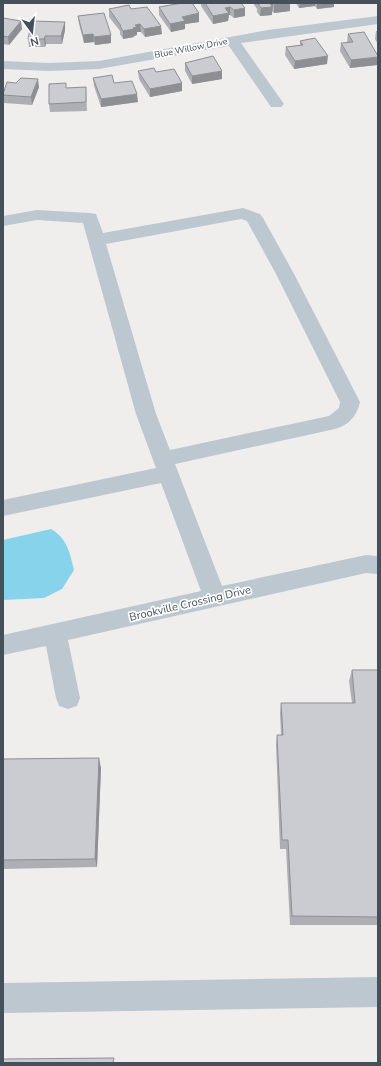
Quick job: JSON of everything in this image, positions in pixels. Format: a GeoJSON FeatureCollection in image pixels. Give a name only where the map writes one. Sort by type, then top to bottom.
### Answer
{"type":"FeatureCollection","features":[{"type":"Feature","properties":{"kind":"street","name":"Blue Willow Drive"},"geometry":{"type":"LineString","coordinates":[[3,65],[49,68],[93,65],[125,61],[232,40],[378,20]]}},
{"type":"Feature","properties":{"kind":"street"},"geometry":{"type":"LineString","coordinates":[[232,40],[276,104]]}},
{"type":"Feature","properties":{"kind":"street"},"geometry":{"type":"LineString","coordinates":[[3,508],[335,422],[348,411],[350,402],[284,272],[254,218],[243,214],[96,240]]}},
{"type":"Feature","properties":{"kind":"street"},"geometry":{"type":"LineString","coordinates":[[3,221],[36,215],[90,218],[146,414],[215,597]]}},
{"type":"Feature","properties":{"kind":"street","name":"Brookville Crossing Drive"},"geometry":{"type":"LineString","coordinates":[[3,645],[366,564],[378,565]]}},
{"type":"Feature","properties":{"kind":"street"},"geometry":{"type":"LineString","coordinates":[[55,633],[68,698]]}},
{"type":"Feature","properties":{"kind":"street"},"geometry":{"type":"LineString","coordinates":[[3,998],[378,992]]}},
{"type":"Feature","properties":{"kind":"water"},"geometry":{"type":"Polygon","coordinates":[[[51,529],[61,537],[67,546],[74,570],[62,589],[44,598],[3,600],[3,540],[51,529]]]}},
{"type":"Feature","properties":{"kind":"building"},"geometry":{"type":"Polygon","coordinates":[[[182,3],[192,3],[199,13],[182,17],[185,21],[170,24],[159,7],[182,3]]]}},
{"type":"Feature","properties":{"kind":"building"},"geometry":{"type":"Polygon","coordinates":[[[205,3],[241,3],[245,8],[234,10],[230,7],[225,8],[229,13],[213,16],[205,3]]]}},
{"type":"Feature","properties":{"kind":"building"},"geometry":{"type":"Polygon","coordinates":[[[259,3],[270,3],[272,7],[261,8],[258,4],[260,4],[259,3]]]}},
{"type":"Feature","properties":{"kind":"building"},"geometry":{"type":"Polygon","coordinates":[[[273,3],[289,3],[274,5],[273,3]]]}},
{"type":"Feature","properties":{"kind":"building"},"geometry":{"type":"Polygon","coordinates":[[[129,5],[131,9],[147,7],[161,26],[144,29],[140,24],[135,25],[137,27],[133,28],[134,29],[123,31],[109,9],[129,5]]]}},
{"type":"Feature","properties":{"kind":"building"},"geometry":{"type":"Polygon","coordinates":[[[104,13],[111,35],[94,37],[93,34],[83,35],[78,16],[104,13]]]}},
{"type":"Feature","properties":{"kind":"building"},"geometry":{"type":"Polygon","coordinates":[[[3,18],[21,21],[8,37],[3,36],[3,18]]]}},
{"type":"Feature","properties":{"kind":"building"},"geometry":{"type":"Polygon","coordinates":[[[32,21],[65,22],[61,36],[45,36],[44,39],[28,39],[32,21]]]}},
{"type":"Feature","properties":{"kind":"building"},"geometry":{"type":"Polygon","coordinates":[[[364,32],[378,57],[351,60],[341,43],[353,42],[348,34],[364,32]]]}},
{"type":"Feature","properties":{"kind":"building"},"geometry":{"type":"Polygon","coordinates":[[[315,38],[328,56],[295,61],[286,47],[303,45],[300,41],[315,38]]]}},
{"type":"Feature","properties":{"kind":"building"},"geometry":{"type":"Polygon","coordinates":[[[213,56],[222,71],[192,76],[185,63],[213,56]]]}},
{"type":"Feature","properties":{"kind":"building"},"geometry":{"type":"Polygon","coordinates":[[[154,68],[156,72],[174,69],[182,83],[150,89],[138,71],[154,68]]]}},
{"type":"Feature","properties":{"kind":"building"},"geometry":{"type":"Polygon","coordinates":[[[112,75],[114,83],[132,81],[137,94],[101,99],[93,78],[112,75]]]}},
{"type":"Feature","properties":{"kind":"building"},"geometry":{"type":"Polygon","coordinates":[[[21,78],[38,79],[31,97],[3,95],[7,82],[16,83],[21,78]]]}},
{"type":"Feature","properties":{"kind":"building"},"geometry":{"type":"Polygon","coordinates":[[[66,83],[66,88],[86,87],[86,102],[49,104],[49,84],[66,83]]]}},
{"type":"Feature","properties":{"kind":"building"},"geometry":{"type":"Polygon","coordinates":[[[352,670],[378,670],[378,917],[292,916],[288,840],[282,840],[277,735],[283,735],[281,703],[355,703],[352,670]]]}},
{"type":"Feature","properties":{"kind":"building"},"geometry":{"type":"Polygon","coordinates":[[[99,758],[95,859],[3,860],[3,759],[99,758]]]}},
{"type":"Feature","properties":{"kind":"building"},"geometry":{"type":"Polygon","coordinates":[[[114,1058],[113,1063],[3,1063],[3,1059],[114,1058]]]}}]}
